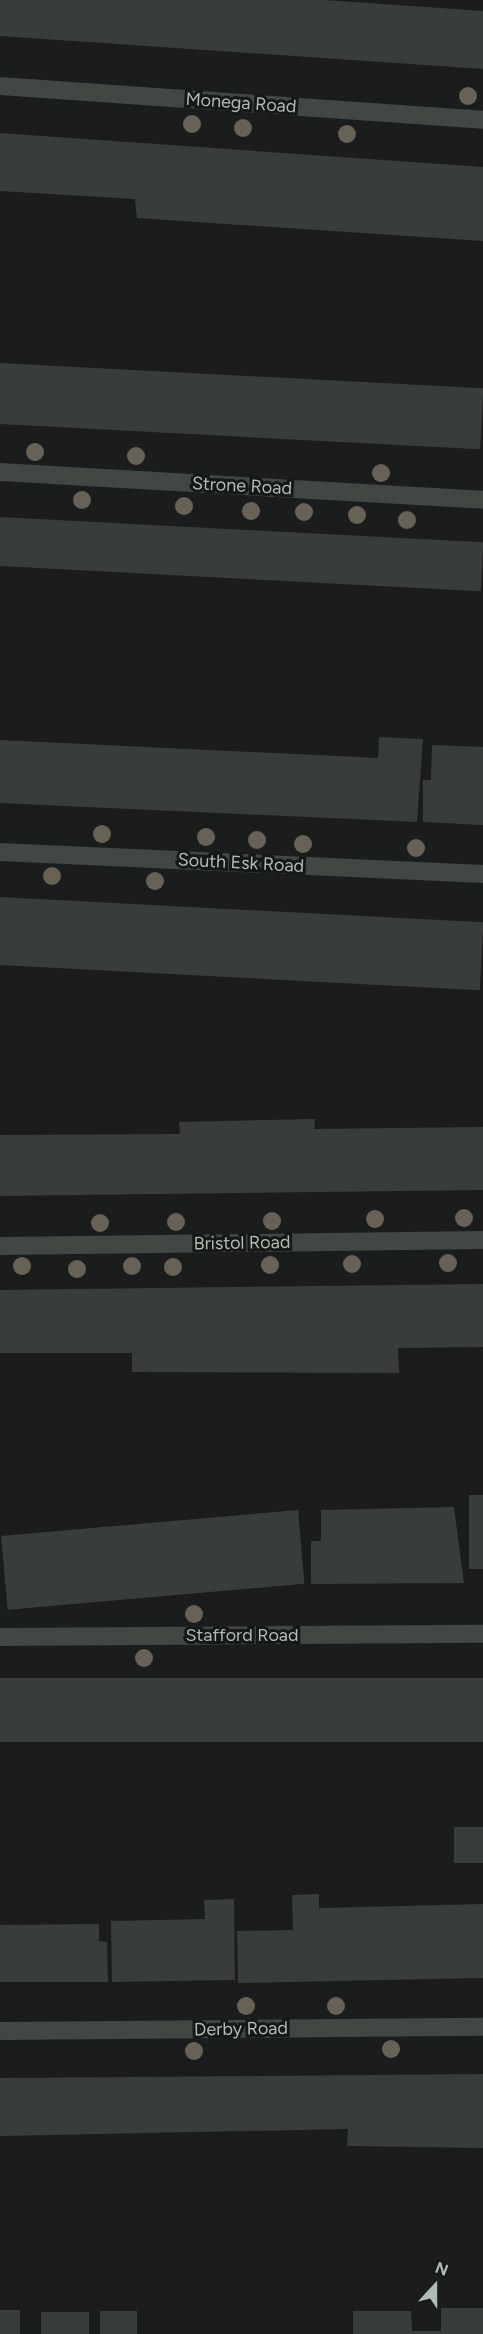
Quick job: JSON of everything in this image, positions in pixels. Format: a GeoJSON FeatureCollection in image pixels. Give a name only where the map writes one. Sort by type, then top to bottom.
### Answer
{"type":"FeatureCollection","features":[{"type":"Feature","properties":{"kind":"street","name":"Monega Road"},"geometry":{"type":"LineString","coordinates":[[0,86],[483,120]]}},
{"type":"Feature","properties":{"kind":"street","name":"Strone Road"},"geometry":{"type":"LineString","coordinates":[[0,472],[483,500]]}},
{"type":"Feature","properties":{"kind":"street","name":"South Esk Road"},"geometry":{"type":"LineString","coordinates":[[0,852],[483,874]]}},
{"type":"Feature","properties":{"kind":"street","name":"Bristol Road"},"geometry":{"type":"LineString","coordinates":[[0,1246],[483,1240]]}},
{"type":"Feature","properties":{"kind":"street","name":"Stafford Road"},"geometry":{"type":"LineString","coordinates":[[0,1637],[483,1634]]}},
{"type":"Feature","properties":{"kind":"street","name":"Derby Road"},"geometry":{"type":"LineString","coordinates":[[0,2031],[483,2027]]}},
{"type":"Feature","properties":{"kind":"building"},"geometry":{"type":"Polygon","coordinates":[[[0,0],[325,0],[483,11],[483,69],[0,36],[0,0]]]}},
{"type":"Feature","properties":{"kind":"building"},"geometry":{"type":"Polygon","coordinates":[[[0,133],[483,167],[483,241],[137,218],[135,199],[0,191],[0,133]]]}},
{"type":"Feature","properties":{"kind":"building"},"geometry":{"type":"Polygon","coordinates":[[[0,363],[483,388],[480,449],[0,424],[0,363]]]}},
{"type":"Feature","properties":{"kind":"building"},"geometry":{"type":"Polygon","coordinates":[[[0,517],[483,542],[481,591],[0,566],[0,517]]]}},
{"type":"Feature","properties":{"kind":"building"},"geometry":{"type":"Polygon","coordinates":[[[379,737],[423,739],[417,822],[0,803],[0,740],[378,758],[379,737]]]}},
{"type":"Feature","properties":{"kind":"building"},"geometry":{"type":"Polygon","coordinates":[[[432,745],[483,747],[483,825],[423,822],[423,780],[431,780],[432,745]]]}},
{"type":"Feature","properties":{"kind":"building"},"geometry":{"type":"Polygon","coordinates":[[[0,897],[483,922],[480,990],[0,965],[0,897]]]}},
{"type":"Feature","properties":{"kind":"building"},"geometry":{"type":"Polygon","coordinates":[[[315,1119],[314,1129],[483,1127],[483,1190],[0,1196],[0,1135],[180,1134],[179,1122],[315,1119]]]}},
{"type":"Feature","properties":{"kind":"building"},"geometry":{"type":"Polygon","coordinates":[[[483,1284],[483,1347],[398,1348],[399,1373],[132,1372],[132,1353],[0,1353],[0,1290],[483,1284]]]}},
{"type":"Feature","properties":{"kind":"building"},"geometry":{"type":"Polygon","coordinates":[[[469,1495],[483,1495],[483,1569],[469,1569],[469,1495]]]}},
{"type":"Feature","properties":{"kind":"building"},"geometry":{"type":"Polygon","coordinates":[[[454,1507],[464,1583],[311,1584],[311,1541],[321,1541],[321,1510],[454,1507]]]}},
{"type":"Feature","properties":{"kind":"building"},"geometry":{"type":"Polygon","coordinates":[[[298,1510],[304,1584],[8,1610],[1,1536],[298,1510]]]}},
{"type":"Feature","properties":{"kind":"building"},"geometry":{"type":"Polygon","coordinates":[[[0,1678],[483,1678],[483,1742],[0,1742],[0,1678]]]}},
{"type":"Feature","properties":{"kind":"building"},"geometry":{"type":"Polygon","coordinates":[[[454,1827],[483,1827],[483,1863],[454,1863],[454,1827]]]}},
{"type":"Feature","properties":{"kind":"building"},"geometry":{"type":"Polygon","coordinates":[[[319,1894],[319,1908],[483,1904],[483,1978],[238,1983],[237,1931],[293,1930],[292,1895],[319,1894]]]}},
{"type":"Feature","properties":{"kind":"building"},"geometry":{"type":"Polygon","coordinates":[[[234,1899],[235,1980],[112,1982],[111,1921],[205,1919],[204,1900],[234,1899]]]}},
{"type":"Feature","properties":{"kind":"building"},"geometry":{"type":"Polygon","coordinates":[[[99,1924],[99,1941],[107,1942],[108,1982],[0,1982],[0,1925],[99,1924]]]}},
{"type":"Feature","properties":{"kind":"building"},"geometry":{"type":"Polygon","coordinates":[[[483,2074],[483,2148],[347,2146],[348,2129],[0,2136],[0,2078],[483,2074]]]}},
{"type":"Feature","properties":{"kind":"building"},"geometry":{"type":"Polygon","coordinates":[[[441,2308],[483,2308],[483,2334],[353,2334],[353,2311],[411,2311],[412,2331],[441,2331],[441,2308]]]}},
{"type":"Feature","properties":{"kind":"building"},"geometry":{"type":"Polygon","coordinates":[[[0,2310],[20,2310],[20,2334],[0,2334],[0,2310]]]}},
{"type":"Feature","properties":{"kind":"building"},"geometry":{"type":"Polygon","coordinates":[[[100,2311],[137,2311],[137,2334],[100,2334],[100,2311]]]}},
{"type":"Feature","properties":{"kind":"building"},"geometry":{"type":"Polygon","coordinates":[[[41,2312],[89,2312],[89,2334],[41,2334],[41,2312]]]}}]}
